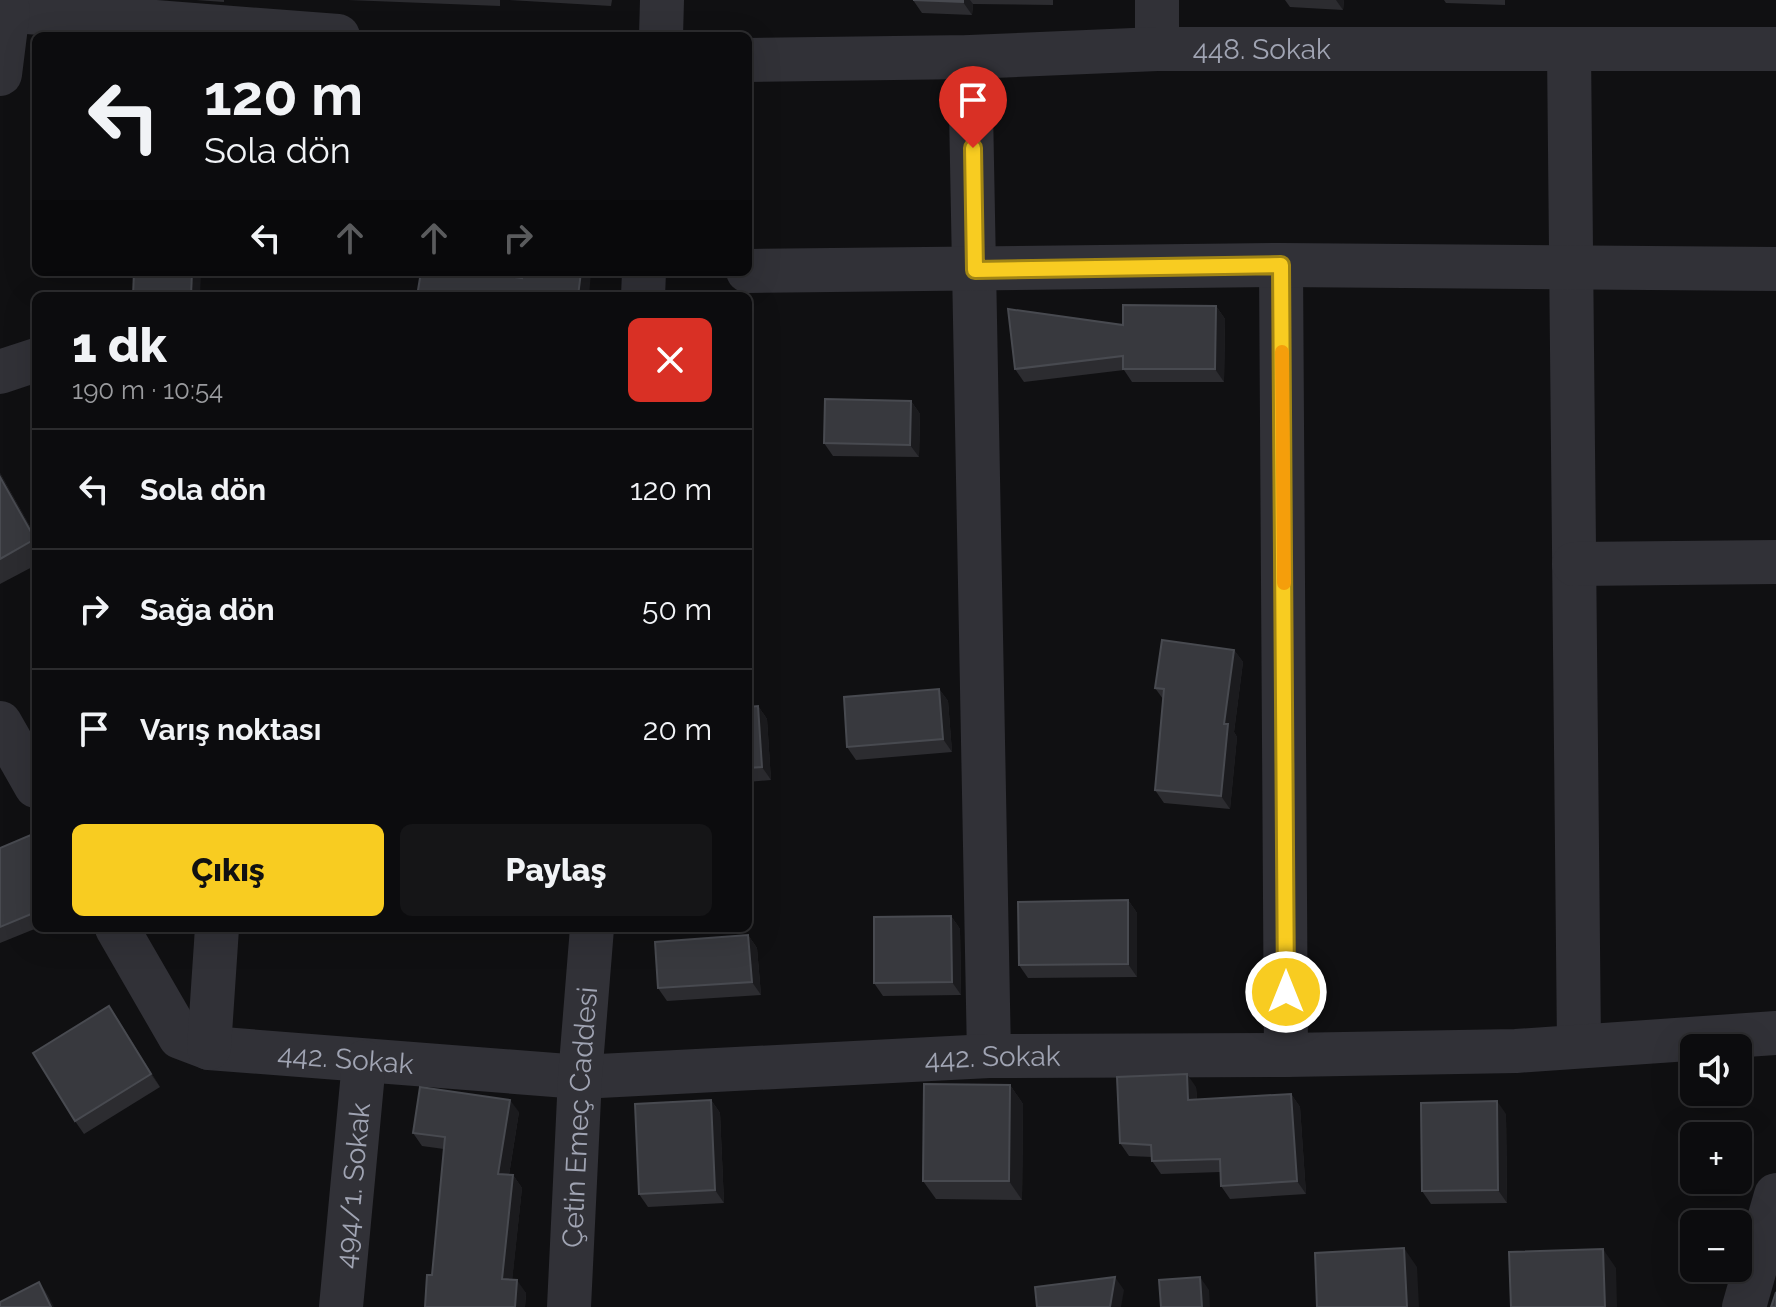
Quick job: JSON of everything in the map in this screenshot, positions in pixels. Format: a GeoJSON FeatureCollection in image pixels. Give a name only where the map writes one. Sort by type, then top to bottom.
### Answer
{"type":"FeatureCollection","features":[{"type":"Feature","properties":{"kind":"street"},"geometry":{"type":"LineString","coordinates":[[661,32],[662,0]]}},
{"type":"Feature","properties":{"kind":"street"},"geometry":{"type":"LineString","coordinates":[[1157,0],[1157,49]]}},
{"type":"Feature","properties":{"kind":"street"},"geometry":{"type":"LineString","coordinates":[[0,74],[4,10],[287,32]]}},
{"type":"Feature","properties":{"kind":"street","name":"448. Sokak"},"geometry":{"type":"LineString","coordinates":[[752,60],[970,57],[1157,49],[1776,49]]}},
{"type":"Feature","properties":{"kind":"street"},"geometry":{"type":"LineString","coordinates":[[1569,50],[1579,1046]]}},
{"type":"Feature","properties":{"kind":"street"},"geometry":{"type":"LineString","coordinates":[[970,57],[989,1056]]}},
{"type":"Feature","properties":{"kind":"street"},"geometry":{"type":"LineString","coordinates":[[1281,265],[1286,1055]]}},
{"type":"Feature","properties":{"kind":"street"},"geometry":{"type":"LineString","coordinates":[[752,271],[1281,265],[1776,269]]}},
{"type":"Feature","properties":{"kind":"street"},"geometry":{"type":"LineString","coordinates":[[0,372],[32,361]]}},
{"type":"Feature","properties":{"kind":"street"},"geometry":{"type":"LineString","coordinates":[[1574,564],[1776,562]]}},
{"type":"Feature","properties":{"kind":"street"},"geometry":{"type":"LineString","coordinates":[[0,723],[32,779]]}},
{"type":"Feature","properties":{"kind":"street"},"geometry":{"type":"LineString","coordinates":[[119,932],[180,1037],[209,1048],[217,932]]}},
{"type":"Feature","properties":{"kind":"street","name":"Çetin Emeç Caddesi"},"geometry":{"type":"LineString","coordinates":[[569,1307],[580,1077],[592,932]]}},
{"type":"Feature","properties":{"kind":"street","name":"442. Sokak"},"geometry":{"type":"LineString","coordinates":[[209,1048],[580,1077],[989,1056],[1516,1051],[1776,1033]]}},
{"type":"Feature","properties":{"kind":"street","name":"494/1. Sokak"},"geometry":{"type":"LineString","coordinates":[[341,1307],[364,1062]]}},
{"type":"Feature","properties":{"kind":"street"},"geometry":{"type":"LineString","coordinates":[[1744,1307],[1776,1195]]}},
{"type":"Feature","properties":{"kind":"building"},"geometry":{"type":"Polygon","coordinates":[[[913,0],[963,0],[963,2],[913,0]]]}},
{"type":"Feature","properties":{"kind":"building"},"geometry":{"type":"Polygon","coordinates":[[[134,276],[192,276],[191,292],[133,292],[134,276]]]}},
{"type":"Feature","properties":{"kind":"building"},"geometry":{"type":"Polygon","coordinates":[[[420,276],[580,276],[578,292],[418,292],[420,276]]]}},
{"type":"Feature","properties":{"kind":"building"},"geometry":{"type":"Polygon","coordinates":[[[1123,305],[1216,306],[1215,369],[1123,369],[1123,356],[1015,369],[1008,309],[1123,325],[1123,305]]]}},
{"type":"Feature","properties":{"kind":"building"},"geometry":{"type":"Polygon","coordinates":[[[825,399],[911,401],[910,445],[824,443],[825,399]]]}},
{"type":"Feature","properties":{"kind":"building"},"geometry":{"type":"Polygon","coordinates":[[[0,477],[32,534],[32,541],[0,559],[0,477]]]}},
{"type":"Feature","properties":{"kind":"building"},"geometry":{"type":"Polygon","coordinates":[[[1162,640],[1234,650],[1224,724],[1228,724],[1221,796],[1155,790],[1164,689],[1155,688],[1162,640]]]}},
{"type":"Feature","properties":{"kind":"building"},"geometry":{"type":"Polygon","coordinates":[[[939,689],[943,739],[847,747],[844,697],[939,689]]]}},
{"type":"Feature","properties":{"kind":"building"},"geometry":{"type":"Polygon","coordinates":[[[758,706],[762,767],[752,768],[752,707],[758,706]]]}},
{"type":"Feature","properties":{"kind":"building"},"geometry":{"type":"Polygon","coordinates":[[[32,834],[32,914],[0,927],[0,848],[32,834]]]}},
{"type":"Feature","properties":{"kind":"building"},"geometry":{"type":"Polygon","coordinates":[[[1128,900],[1128,964],[1019,965],[1018,902],[1128,900]]]}},
{"type":"Feature","properties":{"kind":"building"},"geometry":{"type":"Polygon","coordinates":[[[951,916],[952,982],[874,983],[874,917],[951,916]]]}},
{"type":"Feature","properties":{"kind":"building"},"geometry":{"type":"Polygon","coordinates":[[[748,935],[752,982],[658,988],[655,942],[748,935]]]}},
{"type":"Feature","properties":{"kind":"building"},"geometry":{"type":"Polygon","coordinates":[[[109,1006],[151,1074],[75,1121],[33,1053],[109,1006]]]}},
{"type":"Feature","properties":{"kind":"building"},"geometry":{"type":"Polygon","coordinates":[[[1187,1074],[1188,1100],[1291,1094],[1297,1181],[1221,1186],[1220,1159],[1152,1161],[1151,1145],[1120,1143],[1117,1077],[1187,1074]]]}},
{"type":"Feature","properties":{"kind":"building"},"geometry":{"type":"Polygon","coordinates":[[[924,1084],[1010,1085],[1009,1181],[923,1181],[924,1084]]]}},
{"type":"Feature","properties":{"kind":"building"},"geometry":{"type":"Polygon","coordinates":[[[420,1087],[510,1100],[498,1174],[513,1175],[502,1279],[517,1280],[515,1307],[425,1307],[427,1275],[432,1275],[445,1137],[413,1133],[420,1087]]]}},
{"type":"Feature","properties":{"kind":"building"},"geometry":{"type":"Polygon","coordinates":[[[711,1100],[715,1190],[639,1194],[635,1104],[711,1100]]]}},
{"type":"Feature","properties":{"kind":"building"},"geometry":{"type":"Polygon","coordinates":[[[1497,1101],[1498,1190],[1422,1191],[1421,1103],[1497,1101]]]}},
{"type":"Feature","properties":{"kind":"building"},"geometry":{"type":"Polygon","coordinates":[[[1404,1248],[1407,1307],[1317,1307],[1315,1253],[1404,1248]]]}},
{"type":"Feature","properties":{"kind":"building"},"geometry":{"type":"Polygon","coordinates":[[[1603,1249],[1605,1307],[1511,1307],[1509,1252],[1603,1249]]]}},
{"type":"Feature","properties":{"kind":"building"},"geometry":{"type":"Polygon","coordinates":[[[1115,1277],[1110,1307],[1037,1307],[1035,1287],[1115,1277]]]}},
{"type":"Feature","properties":{"kind":"building"},"geometry":{"type":"Polygon","coordinates":[[[1200,1277],[1202,1307],[1161,1307],[1159,1280],[1200,1277]]]}},
{"type":"Feature","properties":{"kind":"building"},"geometry":{"type":"Polygon","coordinates":[[[39,1282],[51,1307],[0,1307],[0,1302],[39,1282]]]}},
{"type":"Feature","properties":{"kind":"slow traffic"},"geometry":{"type":"LineString","coordinates":[[1282,352],[1284,583]]}},
{"type":"Feature","properties":{"kind":"route"},"geometry":{"type":"LineString","coordinates":[[973,148],[975,270],[1281,265],[1286,992]]}}]}
